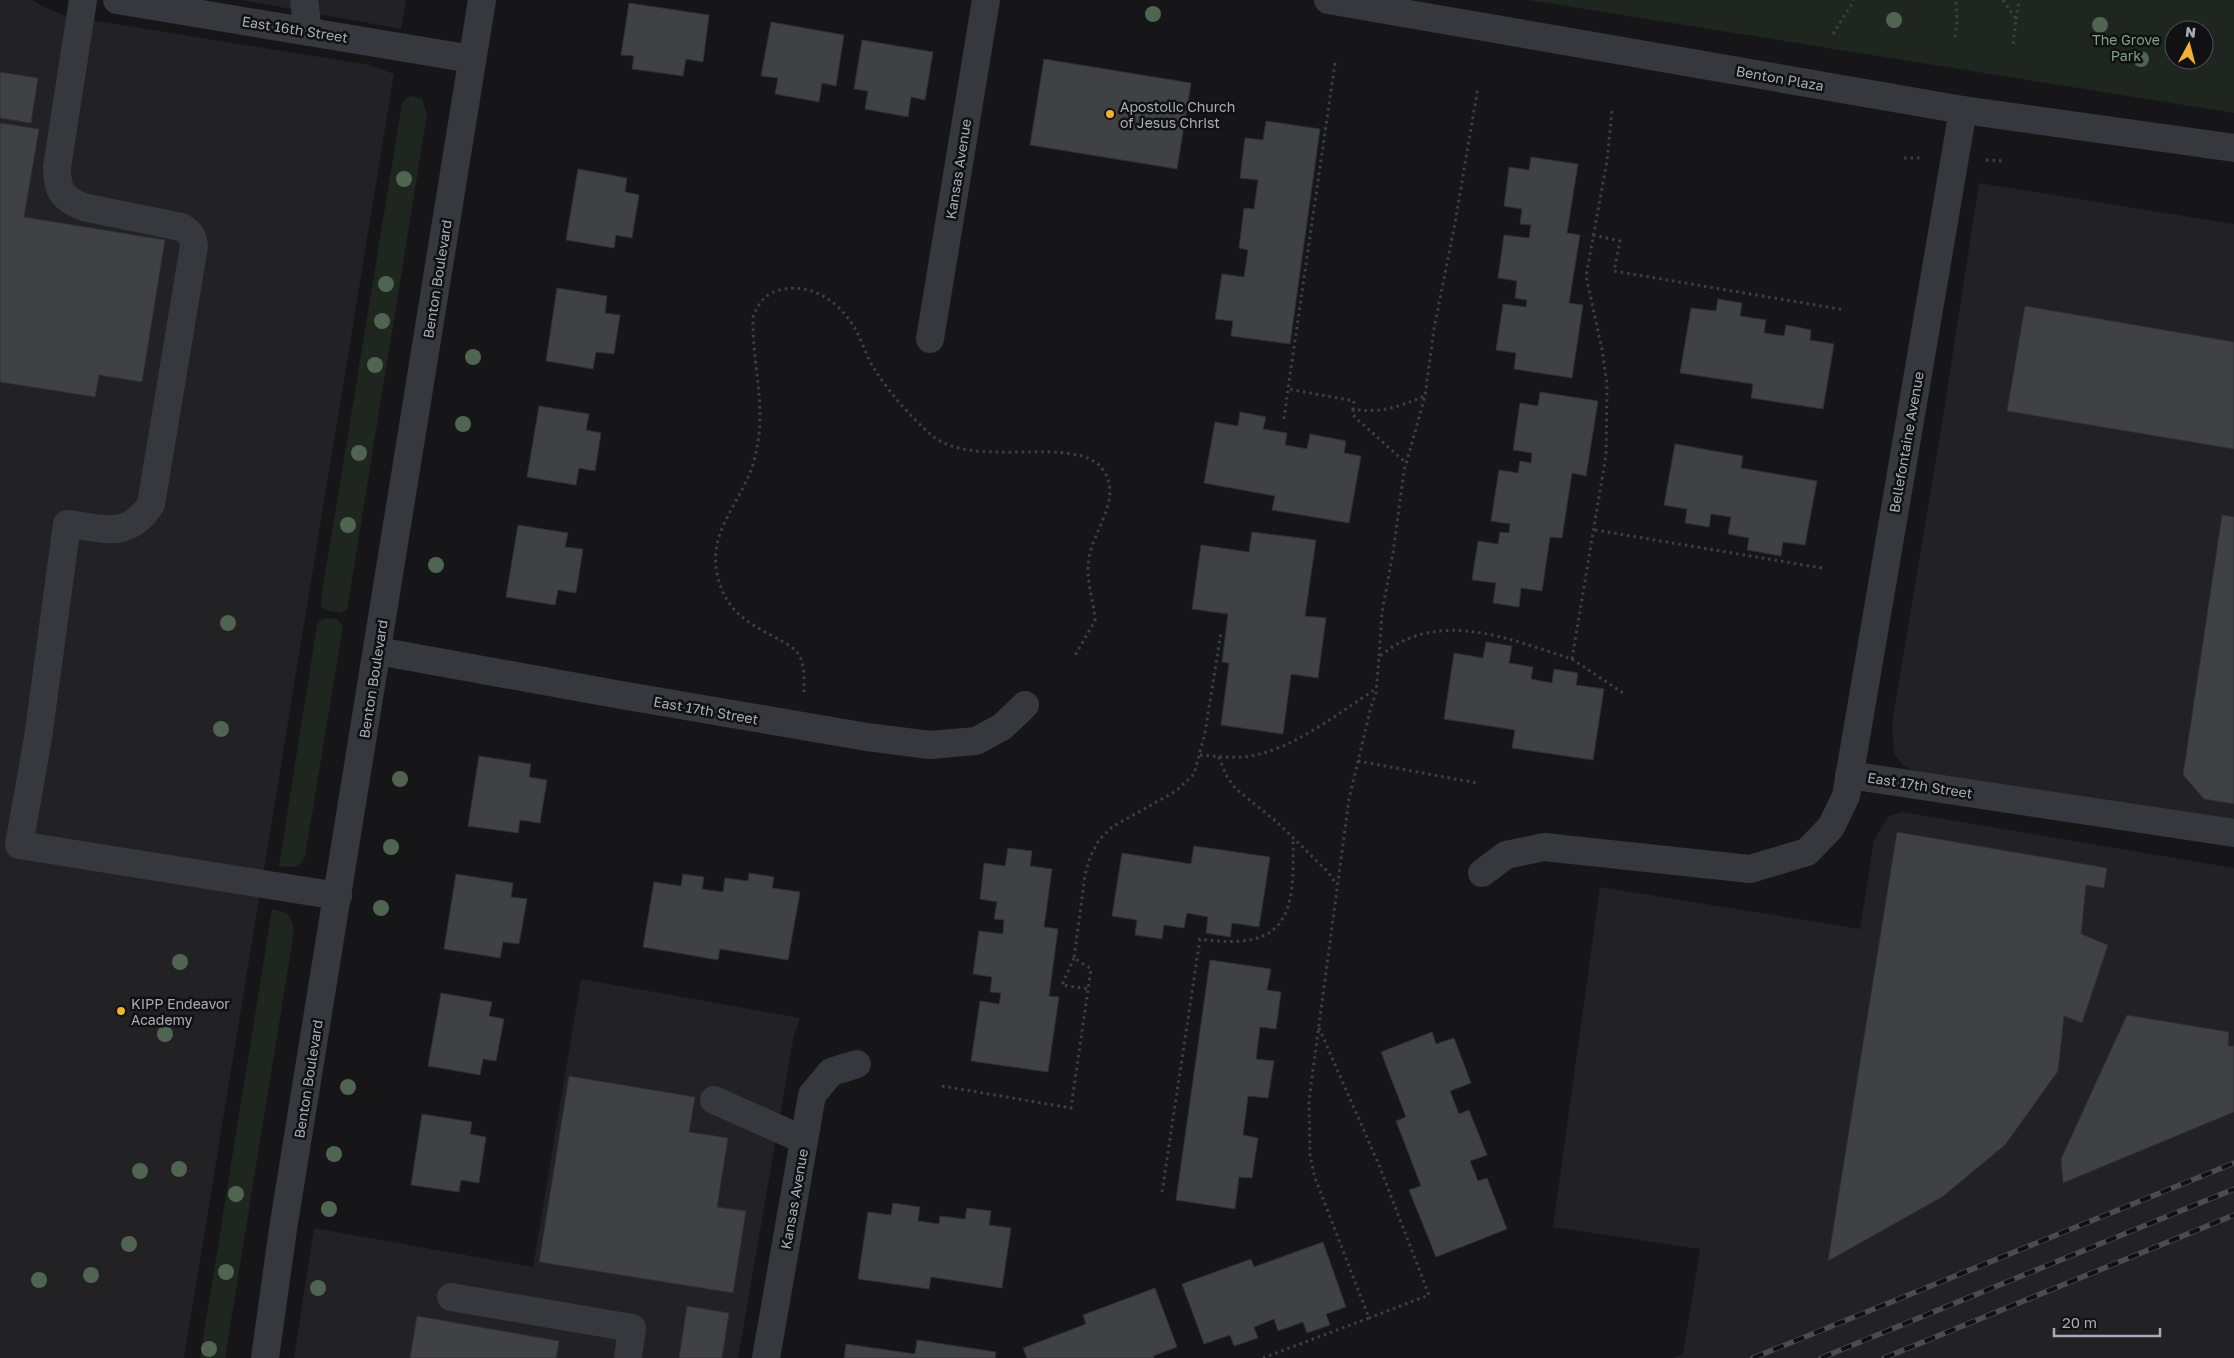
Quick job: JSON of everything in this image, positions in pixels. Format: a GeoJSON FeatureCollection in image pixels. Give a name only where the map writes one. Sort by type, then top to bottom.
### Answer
{"type":"FeatureCollection","features":[{"type":"Feature","properties":{"kind":"street"},"geometry":{"type":"LineString","coordinates":[[84,0],[58,167],[57,180],[60,191],[69,201],[83,207],[181,227],[188,230],[194,237],[194,246],[150,504],[142,518],[132,526],[116,530],[67,524],[38,738],[19,845],[338,896]]}},
{"type":"Feature","properties":{"kind":"street","name":"East 16th Street"},"geometry":{"type":"LineString","coordinates":[[117,0],[472,59]]}},
{"type":"Feature","properties":{"kind":"street"},"geometry":{"type":"LineString","coordinates":[[304,0],[308,32]]}},
{"type":"Feature","properties":{"kind":"street","name":"Benton Boulevard"},"geometry":{"type":"LineString","coordinates":[[265,1358],[283,1229],[482,0]]}},
{"type":"Feature","properties":{"kind":"street","name":"Kansas Avenue"},"geometry":{"type":"LineString","coordinates":[[930,339],[986,0]]}},
{"type":"Feature","properties":{"kind":"street","name":"Benton Plaza"},"geometry":{"type":"LineString","coordinates":[[1328,0],[1963,110],[2234,148]]}},
{"type":"Feature","properties":{"kind":"street","name":"Bellefontaine Avenue"},"geometry":{"type":"LineString","coordinates":[[1849,775],[1963,110]]}},
{"type":"Feature","properties":{"kind":"street","name":"East 17th Street"},"geometry":{"type":"LineString","coordinates":[[378,651],[621,696],[867,737],[930,745],[976,741],[1002,727],[1025,705]]}},
{"type":"Feature","properties":{"kind":"street","name":"East 17th Street"},"geometry":{"type":"LineString","coordinates":[[1482,873],[1506,855],[1544,847],[1750,869],[1807,852],[1831,827],[1846,796],[1849,775],[2234,833]]}},
{"type":"Feature","properties":{"kind":"street","name":"Kansas Avenue"},"geometry":{"type":"LineString","coordinates":[[766,1358],[812,1095],[831,1072],[857,1064]]}},
{"type":"Feature","properties":{"kind":"street"},"geometry":{"type":"LineString","coordinates":[[714,1100],[804,1140]]}},
{"type":"Feature","properties":{"kind":"street"},"geometry":{"type":"LineString","coordinates":[[451,1297],[632,1328],[628,1358]]}},
{"type":"Feature","properties":{"kind":"path"},"geometry":{"type":"LineString","coordinates":[[1833,34],[1854,0]]}},
{"type":"Feature","properties":{"kind":"path"},"geometry":{"type":"LineString","coordinates":[[1955,37],[1957,21],[1956,0]]}},
{"type":"Feature","properties":{"kind":"path"},"geometry":{"type":"LineString","coordinates":[[2003,0],[2016,19]]}},
{"type":"Feature","properties":{"kind":"path"},"geometry":{"type":"LineString","coordinates":[[2012,46],[2019,0]]}},
{"type":"Feature","properties":{"kind":"path"},"geometry":{"type":"LineString","coordinates":[[1284,419],[1335,63]]}},
{"type":"Feature","properties":{"kind":"path"},"geometry":{"type":"LineString","coordinates":[[1369,1318],[1316,1178],[1310,1156],[1309,1100],[1350,799],[1376,688],[1382,612],[1393,553],[1400,497],[1406,464],[1426,396],[1434,329],[1455,223],[1478,88]]}},
{"type":"Feature","properties":{"kind":"path"},"geometry":{"type":"LineString","coordinates":[[1572,659],[1606,455],[1607,384],[1602,349],[1586,276],[1607,161],[1612,110]]}},
{"type":"Feature","properties":{"kind":"path"},"geometry":{"type":"LineString","coordinates":[[1593,235],[1620,241],[1614,271],[1845,310]]}},
{"type":"Feature","properties":{"kind":"path"},"geometry":{"type":"LineString","coordinates":[[804,692],[804,671],[796,651],[747,622],[732,609],[723,594],[717,571],[716,552],[721,529],[745,484],[753,464],[762,422],[753,317],[757,306],[765,296],[776,290],[791,288],[806,288],[833,301],[856,332],[874,369],[930,434],[944,443],[992,453],[1064,453],[1083,456],[1095,461],[1105,473],[1109,484],[1109,499],[1104,518],[1093,543],[1087,577],[1095,621],[1074,657]]}},
{"type":"Feature","properties":{"kind":"path"},"geometry":{"type":"LineString","coordinates":[[1288,389],[1354,400],[1353,415],[1406,464]]}},
{"type":"Feature","properties":{"kind":"path"},"geometry":{"type":"LineString","coordinates":[[1353,409],[1377,412],[1390,410],[1426,396]]}},
{"type":"Feature","properties":{"kind":"path"},"geometry":{"type":"LineString","coordinates":[[1594,530],[1822,568]]}},
{"type":"Feature","properties":{"kind":"path"},"geometry":{"type":"LineString","coordinates":[[1379,656],[1393,644],[1427,631],[1444,629],[1470,631],[1511,640],[1572,659],[1626,695]]}},
{"type":"Feature","properties":{"kind":"path"},"geometry":{"type":"LineString","coordinates":[[1089,988],[1062,985],[1074,958],[1085,875],[1090,857],[1099,840],[1112,827],[1176,791],[1194,774],[1200,755],[1221,632]]}},
{"type":"Feature","properties":{"kind":"path"},"geometry":{"type":"LineString","coordinates":[[1200,755],[1244,757],[1280,747],[1376,688]]}},
{"type":"Feature","properties":{"kind":"path"},"geometry":{"type":"LineString","coordinates":[[1218,757],[1226,775],[1235,788],[1293,838],[1328,872],[1338,886]]}},
{"type":"Feature","properties":{"kind":"path"},"geometry":{"type":"LineString","coordinates":[[1358,762],[1477,783]]}},
{"type":"Feature","properties":{"kind":"path"},"geometry":{"type":"LineString","coordinates":[[1162,1192],[1200,939],[1224,943],[1257,938],[1272,932],[1289,909],[1292,892],[1293,838]]}},
{"type":"Feature","properties":{"kind":"path"},"geometry":{"type":"LineString","coordinates":[[942,1086],[1071,1108],[1091,969],[1074,958]]}},
{"type":"Feature","properties":{"kind":"path"},"geometry":{"type":"LineString","coordinates":[[1263,1358],[1430,1295],[1380,1164],[1334,1066],[1319,1028]]}},
{"type":"Feature","properties":{"kind":"shaded area"},"geometry":{"type":"Polygon","coordinates":[[[0,0],[32,0],[66,16],[370,65],[394,74],[184,1358],[0,1358],[0,0]]]}},
{"type":"Feature","properties":{"kind":"shaded area"},"geometry":{"type":"Polygon","coordinates":[[[241,0],[406,0],[401,29],[241,0]]]}},
{"type":"Feature","properties":{"kind":"shaded area"},"geometry":{"type":"Polygon","coordinates":[[[1979,183],[2234,224],[2234,826],[1916,772],[1903,765],[1894,754],[1892,724],[1945,404],[1979,183]]]}},
{"type":"Feature","properties":{"kind":"shaded area"},"geometry":{"type":"Polygon","coordinates":[[[1902,812],[2234,868],[2234,1358],[1673,1358],[1683,1354],[1700,1249],[1553,1227],[1600,887],[1860,929],[1874,840],[1889,816],[1902,812]]]}},
{"type":"Feature","properties":{"kind":"shaded area"},"geometry":{"type":"Polygon","coordinates":[[[581,979],[800,1018],[794,1035],[738,1358],[294,1358],[314,1228],[533,1267],[581,979]]]}},
{"type":"Feature","properties":{"kind":"green space","name":"The Grove Park"},"geometry":{"type":"Polygon","coordinates":[[[1528,0],[2234,0],[2234,113],[1528,0]]]}},
{"type":"Feature","properties":{"kind":"green space"},"geometry":{"type":"Polygon","coordinates":[[[411,96],[422,99],[427,115],[347,610],[340,613],[325,610],[321,606],[321,599],[402,104],[406,98],[411,96]]]}},
{"type":"Feature","properties":{"kind":"green space"},"geometry":{"type":"Polygon","coordinates":[[[328,618],[337,619],[343,627],[305,857],[298,865],[279,866],[317,625],[321,620],[328,618]]]}},
{"type":"Feature","properties":{"kind":"green space"},"geometry":{"type":"Polygon","coordinates":[[[272,909],[288,915],[292,921],[294,931],[225,1358],[200,1358],[272,909]]]}},
{"type":"Feature","properties":{"kind":"building"},"geometry":{"type":"Polygon","coordinates":[[[629,3],[709,15],[703,62],[686,59],[683,76],[632,69],[634,56],[621,55],[629,3]]]}},
{"type":"Feature","properties":{"kind":"building"},"geometry":{"type":"Polygon","coordinates":[[[771,22],[844,35],[836,86],[822,83],[819,102],[775,94],[778,78],[761,76],[771,22]]]}},
{"type":"Feature","properties":{"kind":"building"},"geometry":{"type":"Polygon","coordinates":[[[862,40],[933,52],[925,100],[911,97],[908,117],[865,109],[868,91],[854,89],[862,40]]]}},
{"type":"Feature","properties":{"kind":"building","name":"Apostolic Church of Jesus Christ"},"geometry":{"type":"Polygon","coordinates":[[[1044,59],[1191,83],[1177,169],[1030,145],[1044,59]]]}},
{"type":"Feature","properties":{"kind":"building"},"geometry":{"type":"Polygon","coordinates":[[[0,72],[38,78],[31,123],[0,118],[0,72]]]}},
{"type":"Feature","properties":{"kind":"building"},"geometry":{"type":"Polygon","coordinates":[[[1266,121],[1320,129],[1290,344],[1231,336],[1233,321],[1215,319],[1222,274],[1244,277],[1248,250],[1239,248],[1244,208],[1254,209],[1258,180],[1240,178],[1245,138],[1263,140],[1266,121]]]}},
{"type":"Feature","properties":{"kind":"building"},"geometry":{"type":"Polygon","coordinates":[[[0,123],[39,129],[24,217],[165,240],[142,382],[99,375],[95,397],[0,382],[0,123]]]}},
{"type":"Feature","properties":{"kind":"building"},"geometry":{"type":"Polygon","coordinates":[[[1531,157],[1578,164],[1567,233],[1580,235],[1569,303],[1583,305],[1572,378],[1514,369],[1516,353],[1496,350],[1503,304],[1526,307],[1527,300],[1515,298],[1517,281],[1498,278],[1504,235],[1529,238],[1531,225],[1520,224],[1522,209],[1504,206],[1509,167],[1529,170],[1531,157]]]}},
{"type":"Feature","properties":{"kind":"building"},"geometry":{"type":"Polygon","coordinates":[[[578,169],[627,178],[625,192],[639,195],[632,238],[616,235],[614,248],[566,240],[578,169]]]}},
{"type":"Feature","properties":{"kind":"building"},"geometry":{"type":"Polygon","coordinates":[[[557,288],[607,296],[605,313],[620,315],[614,354],[596,352],[593,369],[546,361],[557,288]]]}},
{"type":"Feature","properties":{"kind":"building"},"geometry":{"type":"Polygon","coordinates":[[[1718,299],[1742,303],[1740,316],[1766,320],[1764,333],[1784,336],[1786,325],[1811,330],[1810,340],[1834,344],[1823,409],[1751,398],[1753,384],[1680,373],[1691,308],[1716,311],[1718,299]]]}},
{"type":"Feature","properties":{"kind":"building"},"geometry":{"type":"Polygon","coordinates":[[[2025,306],[2234,342],[2234,449],[2007,411],[2025,306]]]}},
{"type":"Feature","properties":{"kind":"building"},"geometry":{"type":"Polygon","coordinates":[[[1540,392],[1598,401],[1586,476],[1572,473],[1562,538],[1550,537],[1542,591],[1521,588],[1519,607],[1493,603],[1496,583],[1472,580],[1478,541],[1498,544],[1500,532],[1509,533],[1510,524],[1491,521],[1499,470],[1518,473],[1520,461],[1531,463],[1532,453],[1513,450],[1520,403],[1538,406],[1540,392]]]}},
{"type":"Feature","properties":{"kind":"building"},"geometry":{"type":"Polygon","coordinates":[[[539,406],[589,414],[586,430],[601,433],[595,471],[579,468],[576,485],[527,477],[539,406]]]}},
{"type":"Feature","properties":{"kind":"building"},"geometry":{"type":"Polygon","coordinates":[[[1240,412],[1266,417],[1263,429],[1287,433],[1285,445],[1307,449],[1310,434],[1346,441],[1344,453],[1361,456],[1349,523],[1272,510],[1275,496],[1204,483],[1215,422],[1238,426],[1240,412]]]}},
{"type":"Feature","properties":{"kind":"building"},"geometry":{"type":"Polygon","coordinates":[[[1675,444],[1743,456],[1741,468],[1817,481],[1805,545],[1783,542],[1781,556],[1747,550],[1749,538],[1728,534],[1731,517],[1711,514],[1709,527],[1685,523],[1687,509],[1664,505],[1675,444]]]}},
{"type":"Feature","properties":{"kind":"building"},"geometry":{"type":"Polygon","coordinates":[[[2222,515],[2234,517],[2234,804],[2204,799],[2183,775],[2222,515]]]}},
{"type":"Feature","properties":{"kind":"building"},"geometry":{"type":"Polygon","coordinates":[[[518,525],[568,533],[565,547],[583,549],[576,593],[558,590],[555,605],[506,597],[518,525]]]}},
{"type":"Feature","properties":{"kind":"building"},"geometry":{"type":"Polygon","coordinates":[[[1252,532],[1316,540],[1305,616],[1326,618],[1318,678],[1291,674],[1283,734],[1221,725],[1229,663],[1222,662],[1228,614],[1192,609],[1201,545],[1249,552],[1252,532]]]}},
{"type":"Feature","properties":{"kind":"building"},"geometry":{"type":"Polygon","coordinates":[[[1486,642],[1512,646],[1509,663],[1533,667],[1531,679],[1552,683],[1554,669],[1578,673],[1576,685],[1604,689],[1593,760],[1512,748],[1515,730],[1444,719],[1454,653],[1483,658],[1486,642]]]}},
{"type":"Feature","properties":{"kind":"building"},"geometry":{"type":"Polygon","coordinates":[[[479,756],[531,764],[529,777],[547,780],[540,823],[520,820],[518,833],[468,826],[479,756]]]}},
{"type":"Feature","properties":{"kind":"building"},"geometry":{"type":"Polygon","coordinates":[[[1897,832],[2107,868],[2104,888],[2086,885],[2081,934],[2108,945],[2082,1023],[2064,1016],[2058,1071],[2005,1145],[1942,1197],[1828,1261],[1897,832]]]}},
{"type":"Feature","properties":{"kind":"building"},"geometry":{"type":"Polygon","coordinates":[[[1194,846],[1270,857],[1259,927],[1232,923],[1230,937],[1206,933],[1208,917],[1187,913],[1184,928],[1164,925],[1162,939],[1135,935],[1137,920],[1112,916],[1122,853],[1191,864],[1194,846]]]}},
{"type":"Feature","properties":{"kind":"building"},"geometry":{"type":"Polygon","coordinates":[[[1008,848],[1032,851],[1030,866],[1052,869],[1044,927],[1058,929],[1049,996],[1059,997],[1048,1072],[971,1061],[980,1001],[999,1004],[1001,993],[990,992],[992,977],[973,974],[979,931],[1003,934],[1004,920],[994,919],[997,902],[980,899],[984,863],[1005,866],[1008,848]]]}},
{"type":"Feature","properties":{"kind":"building"},"geometry":{"type":"Polygon","coordinates":[[[749,873],[774,877],[772,888],[800,892],[788,960],[720,949],[718,960],[643,947],[654,882],[681,886],[683,874],[704,877],[702,889],[723,892],[725,878],[748,881],[749,873]]]}},
{"type":"Feature","properties":{"kind":"building"},"geometry":{"type":"Polygon","coordinates":[[[456,874],[513,883],[511,897],[527,899],[519,944],[503,942],[500,958],[444,949],[456,874]]]}},
{"type":"Feature","properties":{"kind":"building"},"geometry":{"type":"Polygon","coordinates":[[[1210,960],[1271,969],[1267,990],[1281,992],[1276,1029],[1260,1027],[1256,1059],[1274,1061],[1268,1098],[1248,1096],[1243,1135],[1258,1138],[1252,1178],[1239,1177],[1235,1209],[1176,1200],[1210,960]]]}},
{"type":"Feature","properties":{"kind":"building"},"geometry":{"type":"Polygon","coordinates":[[[441,993],[492,1002],[489,1016],[504,1019],[496,1061],[483,1059],[480,1075],[428,1066],[441,993]]]}},
{"type":"Feature","properties":{"kind":"building"},"geometry":{"type":"Polygon","coordinates":[[[2127,1015],[2229,1032],[2228,1046],[2234,1046],[2234,1112],[2063,1183],[2061,1159],[2127,1015]]]}},
{"type":"Feature","properties":{"kind":"building"},"geometry":{"type":"Polygon","coordinates":[[[1432,1032],[1436,1044],[1454,1038],[1471,1083],[1450,1091],[1459,1114],[1469,1110],[1487,1155],[1470,1161],[1478,1181],[1487,1178],[1507,1229],[1436,1257],[1409,1190],[1421,1186],[1396,1121],[1406,1117],[1381,1052],[1432,1032]]]}},
{"type":"Feature","properties":{"kind":"building"},"geometry":{"type":"Polygon","coordinates":[[[569,1076],[695,1097],[689,1132],[728,1138],[717,1207],[746,1211],[733,1293],[539,1262],[569,1076]]]}},
{"type":"Feature","properties":{"kind":"building"},"geometry":{"type":"Polygon","coordinates":[[[422,1114],[472,1122],[470,1134],[486,1137],[479,1183],[461,1180],[459,1192],[411,1185],[422,1114]]]}},
{"type":"Feature","properties":{"kind":"building"},"geometry":{"type":"Polygon","coordinates":[[[893,1203],[920,1207],[918,1221],[939,1224],[940,1216],[965,1219],[967,1208],[991,1211],[989,1225],[1011,1228],[1002,1288],[931,1277],[929,1289],[858,1279],[868,1212],[891,1215],[893,1203]]]}},
{"type":"Feature","properties":{"kind":"building"},"geometry":{"type":"Polygon","coordinates":[[[1323,1242],[1346,1307],[1326,1314],[1330,1325],[1307,1333],[1303,1322],[1278,1331],[1274,1319],[1254,1327],[1258,1338],[1234,1346],[1230,1335],[1204,1344],[1182,1284],[1251,1259],[1254,1267],[1323,1242]]]}},
{"type":"Feature","properties":{"kind":"building"},"geometry":{"type":"Polygon","coordinates":[[[1155,1288],[1177,1347],[1153,1356],[1154,1358],[1027,1358],[1023,1348],[1086,1324],[1083,1315],[1155,1288]]]}},
{"type":"Feature","properties":{"kind":"building"},"geometry":{"type":"Polygon","coordinates":[[[687,1306],[729,1313],[722,1358],[679,1358],[687,1306]]]}},
{"type":"Feature","properties":{"kind":"building"},"geometry":{"type":"Polygon","coordinates":[[[417,1316],[559,1341],[556,1358],[410,1358],[417,1316]]]}},
{"type":"Feature","properties":{"kind":"building"},"geometry":{"type":"Polygon","coordinates":[[[917,1340],[996,1352],[995,1358],[844,1358],[846,1344],[915,1354],[917,1340]]]}},
{"type":"Feature","properties":{"kind":"railway"},"geometry":{"type":"LineString","coordinates":[[1753,1358],[2234,1163]]}},
{"type":"Feature","properties":{"kind":"railway"},"geometry":{"type":"LineString","coordinates":[[1821,1358],[2234,1189]]}},
{"type":"Feature","properties":{"kind":"railway"},"geometry":{"type":"LineString","coordinates":[[1884,1358],[2234,1215]]}},
{"type":"Feature","properties":{"kind":"place","name":"Apostolic Church of Jesus Christ"},"geometry":{"type":"Point","coordinates":[1110,114]}},
{"type":"Feature","properties":{"kind":"place","name":"KIPP Endeavor Academy"},"geometry":{"type":"Point","coordinates":[121,1011]}}]}
